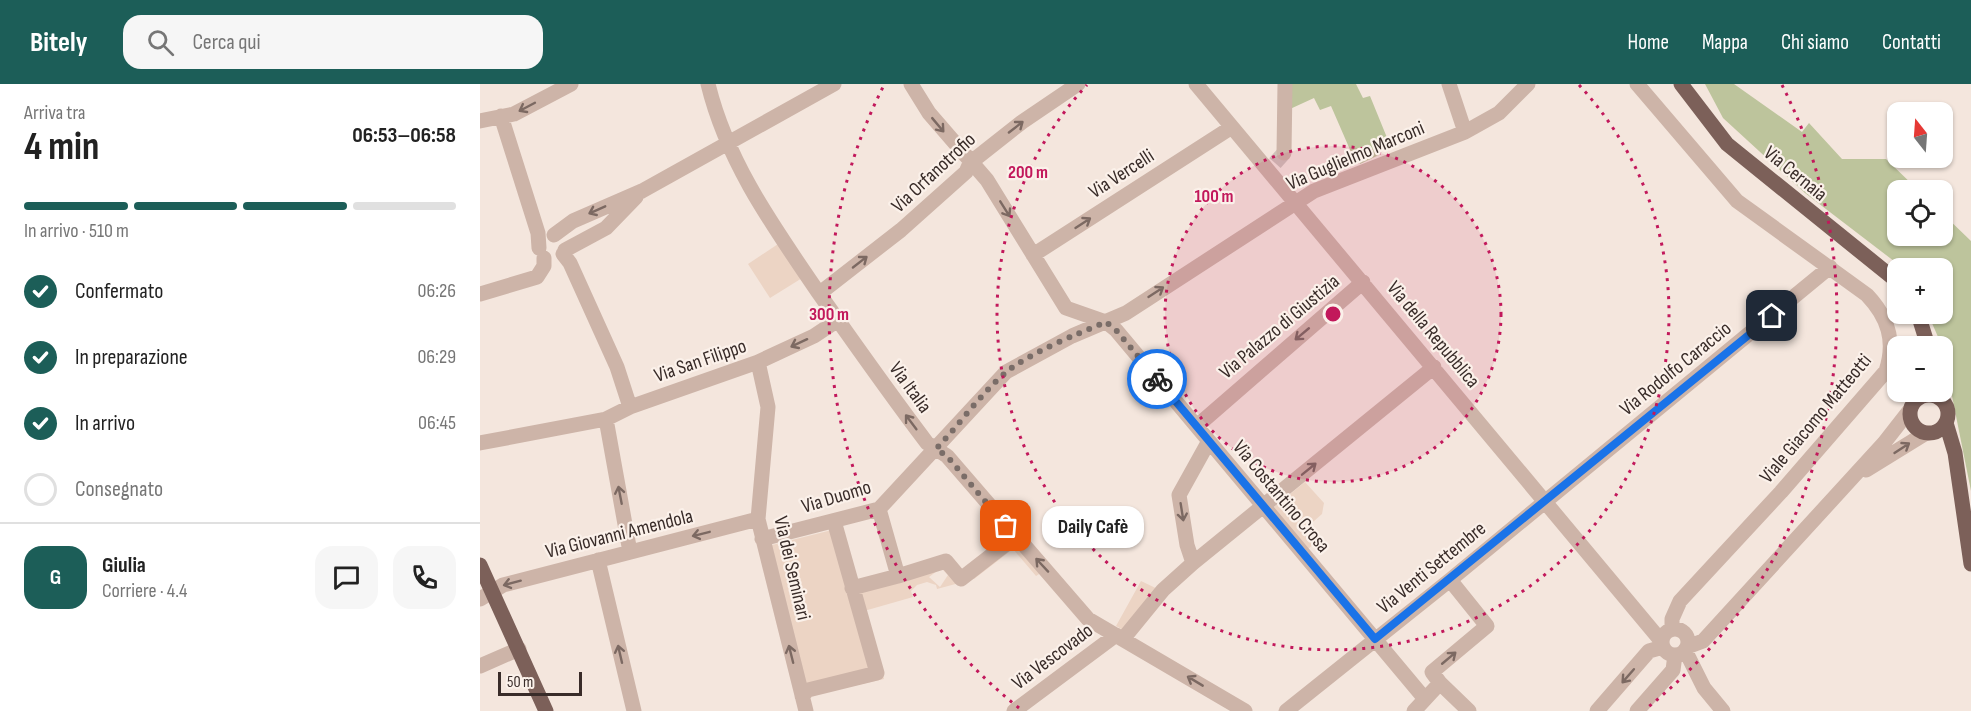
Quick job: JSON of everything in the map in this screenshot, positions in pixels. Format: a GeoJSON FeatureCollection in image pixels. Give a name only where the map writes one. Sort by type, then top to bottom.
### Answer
{"type":"FeatureCollection","features":[{"type":"Feature","properties":{"kind":"main road","name":"Via Cernaia"},"geometry":{"type":"LineString","coordinates":[[1681,84],[1726,144],[1887,273]]}},
{"type":"Feature","properties":{"kind":"main road"},"geometry":{"type":"LineString","coordinates":[[1914,402],[1909,411],[1915,428],[1928,433],[1944,446],[1958,483]]}},
{"type":"Feature","properties":{"kind":"main road"},"geometry":{"type":"LineString","coordinates":[[1943,402],[1948,411],[1946,423],[1955,453],[1971,564]]}},
{"type":"Feature","properties":{"kind":"main road"},"geometry":{"type":"LineString","coordinates":[[1928,433],[1942,428],[1946,423]]}},
{"type":"Feature","properties":{"kind":"main road"},"geometry":{"type":"LineString","coordinates":[[480,565],[486,595],[519,649],[546,711]]}},
{"type":"Feature","properties":{"kind":"street"},"geometry":{"type":"LineString","coordinates":[[480,122],[514,114],[571,84]]}},
{"type":"Feature","properties":{"kind":"street","name":"Via Italia"},"geometry":{"type":"LineString","coordinates":[[708,84],[726,143],[783,241],[927,443],[947,456],[1088,619],[1245,711]]}},
{"type":"Feature","properties":{"kind":"street"},"geometry":{"type":"LineString","coordinates":[[542,253],[544,238],[573,221],[642,190],[834,84]]}},
{"type":"Feature","properties":{"kind":"street"},"geometry":{"type":"LineString","coordinates":[[911,84],[928,114],[987,180],[1066,308],[1106,322]]}},
{"type":"Feature","properties":{"kind":"street","name":"Via Orfanotrofio"},"geometry":{"type":"LineString","coordinates":[[819,293],[901,230],[966,172],[970,163],[1022,122],[1078,84]]}},
{"type":"Feature","properties":{"kind":"street","name":"Via della Repubblica"},"geometry":{"type":"LineString","coordinates":[[1196,84],[1232,127],[1276,162],[1295,201],[1638,612],[1646,627],[1675,642],[1684,671],[1704,688],[1724,711]]}},
{"type":"Feature","properties":{"kind":"street"},"geometry":{"type":"LineString","coordinates":[[1276,162],[1285,84]]}},
{"type":"Feature","properties":{"kind":"street"},"geometry":{"type":"LineString","coordinates":[[1449,84],[1465,132]]}},
{"type":"Feature","properties":{"kind":"street","name":"Via Guglielmo Marconi"},"geometry":{"type":"LineString","coordinates":[[936,449],[1006,372],[1072,336],[1126,313],[1295,201],[1314,191],[1465,132],[1499,113],[1528,84]]}},
{"type":"Feature","properties":{"kind":"street","name":"Viale Giacomo Matteotti"},"geometry":{"type":"LineString","coordinates":[[1637,84],[1737,201],[1830,267],[1880,309],[1891,341],[1891,356],[1886,371],[1691,591],[1675,642],[1673,670],[1637,711]]}},
{"type":"Feature","properties":{"kind":"street"},"geometry":{"type":"LineString","coordinates":[[480,294],[537,277],[544,266],[538,233],[501,116]]}},
{"type":"Feature","properties":{"kind":"street","name":"Via Vercelli"},"geometry":{"type":"LineString","coordinates":[[1034,255],[1232,127]]}},
{"type":"Feature","properties":{"kind":"street"},"geometry":{"type":"LineString","coordinates":[[542,253],[555,260],[564,252],[606,228],[642,190]]}},
{"type":"Feature","properties":{"kind":"street"},"geometry":{"type":"LineString","coordinates":[[527,200],[552,235],[561,239],[564,252],[617,368],[630,406]]}},
{"type":"Feature","properties":{"kind":"street"},"geometry":{"type":"LineString","coordinates":[[541,220],[554,224],[573,221]]}},
{"type":"Feature","properties":{"kind":"street","name":"Via Rodolfo Caraccio"},"geometry":{"type":"LineString","coordinates":[[1546,501],[1830,267]]}},
{"type":"Feature","properties":{"kind":"street","name":"Via Palazzo di Giustizia"},"geometry":{"type":"LineString","coordinates":[[1197,426],[1363,282]]}},
{"type":"Feature","properties":{"kind":"street","name":"Via San Filippo"},"geometry":{"type":"LineString","coordinates":[[480,443],[606,419],[630,406],[759,362],[814,336],[838,320]]}},
{"type":"Feature","properties":{"kind":"street","name":"Via Costantino Crosa"},"geometry":{"type":"LineString","coordinates":[[1106,322],[1116,330],[1425,699]]}},
{"type":"Feature","properties":{"kind":"street","name":"Via dei Seminari"},"geometry":{"type":"LineString","coordinates":[[759,362],[768,407],[758,519],[804,704]]}},
{"type":"Feature","properties":{"kind":"street","name":"Via Vescovado"},"geometry":{"type":"LineString","coordinates":[[1014,711],[1119,637],[1163,590],[1193,563],[1434,367]]}},
{"type":"Feature","properties":{"kind":"street"},"geometry":{"type":"LineString","coordinates":[[1597,711],[1649,651],[1714,628],[1884,444],[1909,411]]}},
{"type":"Feature","properties":{"kind":"street"},"geometry":{"type":"LineString","coordinates":[[606,419],[630,552]]}},
{"type":"Feature","properties":{"kind":"street"},"geometry":{"type":"LineString","coordinates":[[1844,485],[1928,433]]}},
{"type":"Feature","properties":{"kind":"street"},"geometry":{"type":"LineString","coordinates":[[1193,563],[1179,495],[1209,441]]}},
{"type":"Feature","properties":{"kind":"street","name":"Via Duomo"},"geometry":{"type":"LineString","coordinates":[[762,539],[879,509],[936,449]]}},
{"type":"Feature","properties":{"kind":"street","name":"Via Venti Settembre"},"geometry":{"type":"LineString","coordinates":[[1286,711],[1546,501]]}},
{"type":"Feature","properties":{"kind":"street"},"geometry":{"type":"LineString","coordinates":[[879,509],[898,576]]}},
{"type":"Feature","properties":{"kind":"street","name":"Via Giovanni Amendola"},"geometry":{"type":"LineString","coordinates":[[486,595],[598,560],[758,519]]}},
{"type":"Feature","properties":{"kind":"street"},"geometry":{"type":"LineString","coordinates":[[804,704],[808,690],[877,673],[834,521]]}},
{"type":"Feature","properties":{"kind":"street"},"geometry":{"type":"LineString","coordinates":[[852,588],[946,561],[961,579],[1015,537]]}},
{"type":"Feature","properties":{"kind":"street"},"geometry":{"type":"LineString","coordinates":[[598,560],[634,711]]}},
{"type":"Feature","properties":{"kind":"street"},"geometry":{"type":"LineString","coordinates":[[1450,580],[1487,626],[1432,672],[1440,683],[1470,711]]}},
{"type":"Feature","properties":{"kind":"street"},"geometry":{"type":"LineString","coordinates":[[480,666],[519,649]]}},
{"type":"Feature","properties":{"kind":"street"},"geometry":{"type":"LineString","coordinates":[[1413,711],[1440,683]]}},
{"type":"Feature","properties":{"kind":"green space"},"geometry":{"type":"Polygon","coordinates":[[[1289,84],[1356,84],[1363,98],[1370,96],[1390,145],[1379,149],[1381,154],[1360,164],[1355,151],[1351,152],[1331,106],[1320,110],[1314,98],[1290,109],[1289,84]]]}},
{"type":"Feature","properties":{"kind":"green space"},"geometry":{"type":"Polygon","coordinates":[[[1705,84],[1734,84],[1802,132],[1809,123],[1842,159],[1886,159],[1887,168],[1895,168],[1908,180],[1887,180],[1887,246],[1953,246],[1953,224],[1971,241],[1971,491],[1953,401],[1953,336],[1938,336],[1932,324],[1953,324],[1953,258],[1890,258],[1805,193],[1723,118],[1705,84]]]}},
{"type":"Feature","properties":{"kind":"shaded area"},"geometry":{"type":"Polygon","coordinates":[[[787,238],[807,275],[770,298],[748,264],[787,238]]]}},
{"type":"Feature","properties":{"kind":"shaded area"},"geometry":{"type":"Polygon","coordinates":[[[1305,482],[1324,503],[1322,514],[1305,529],[1316,542],[1308,549],[1274,507],[1305,482]]]}},
{"type":"Feature","properties":{"kind":"shaded area"},"geometry":{"type":"Polygon","coordinates":[[[1010,517],[1062,579],[1044,571],[1036,576],[1013,549],[974,579],[937,589],[936,585],[927,582],[917,585],[911,591],[913,597],[864,611],[884,679],[809,696],[768,546],[840,528],[856,582],[945,556],[961,577],[1006,538],[993,520],[1006,520],[1010,517]],[[941,568],[929,577],[940,587],[948,575],[941,568]]]}},
{"type":"Feature","properties":{"kind":"shaded area"},"geometry":{"type":"Polygon","coordinates":[[[1141,581],[1166,593],[1132,635],[1116,626],[1141,581]]]}},
{"type":"Feature","properties":{"kind":"tunnel"},"geometry":{"type":"LineString","coordinates":[[1275,163],[1284,153]]}},
{"type":"Feature","properties":{"kind":"way so far"},"geometry":{"type":"LineString","coordinates":[[1006,526],[947,456],[936,449],[989,388],[1006,372],[1072,336],[1106,322],[1116,330],[1157,379]]}},
{"type":"Feature","properties":{"kind":"place","name":"Daily Cafè"},"geometry":{"type":"Point","coordinates":[1006,526]}},
{"type":"Feature","properties":{"kind":"route"},"geometry":{"type":"LineString","coordinates":[[1157,379],[1375,639],[1772,316]]}}]}
